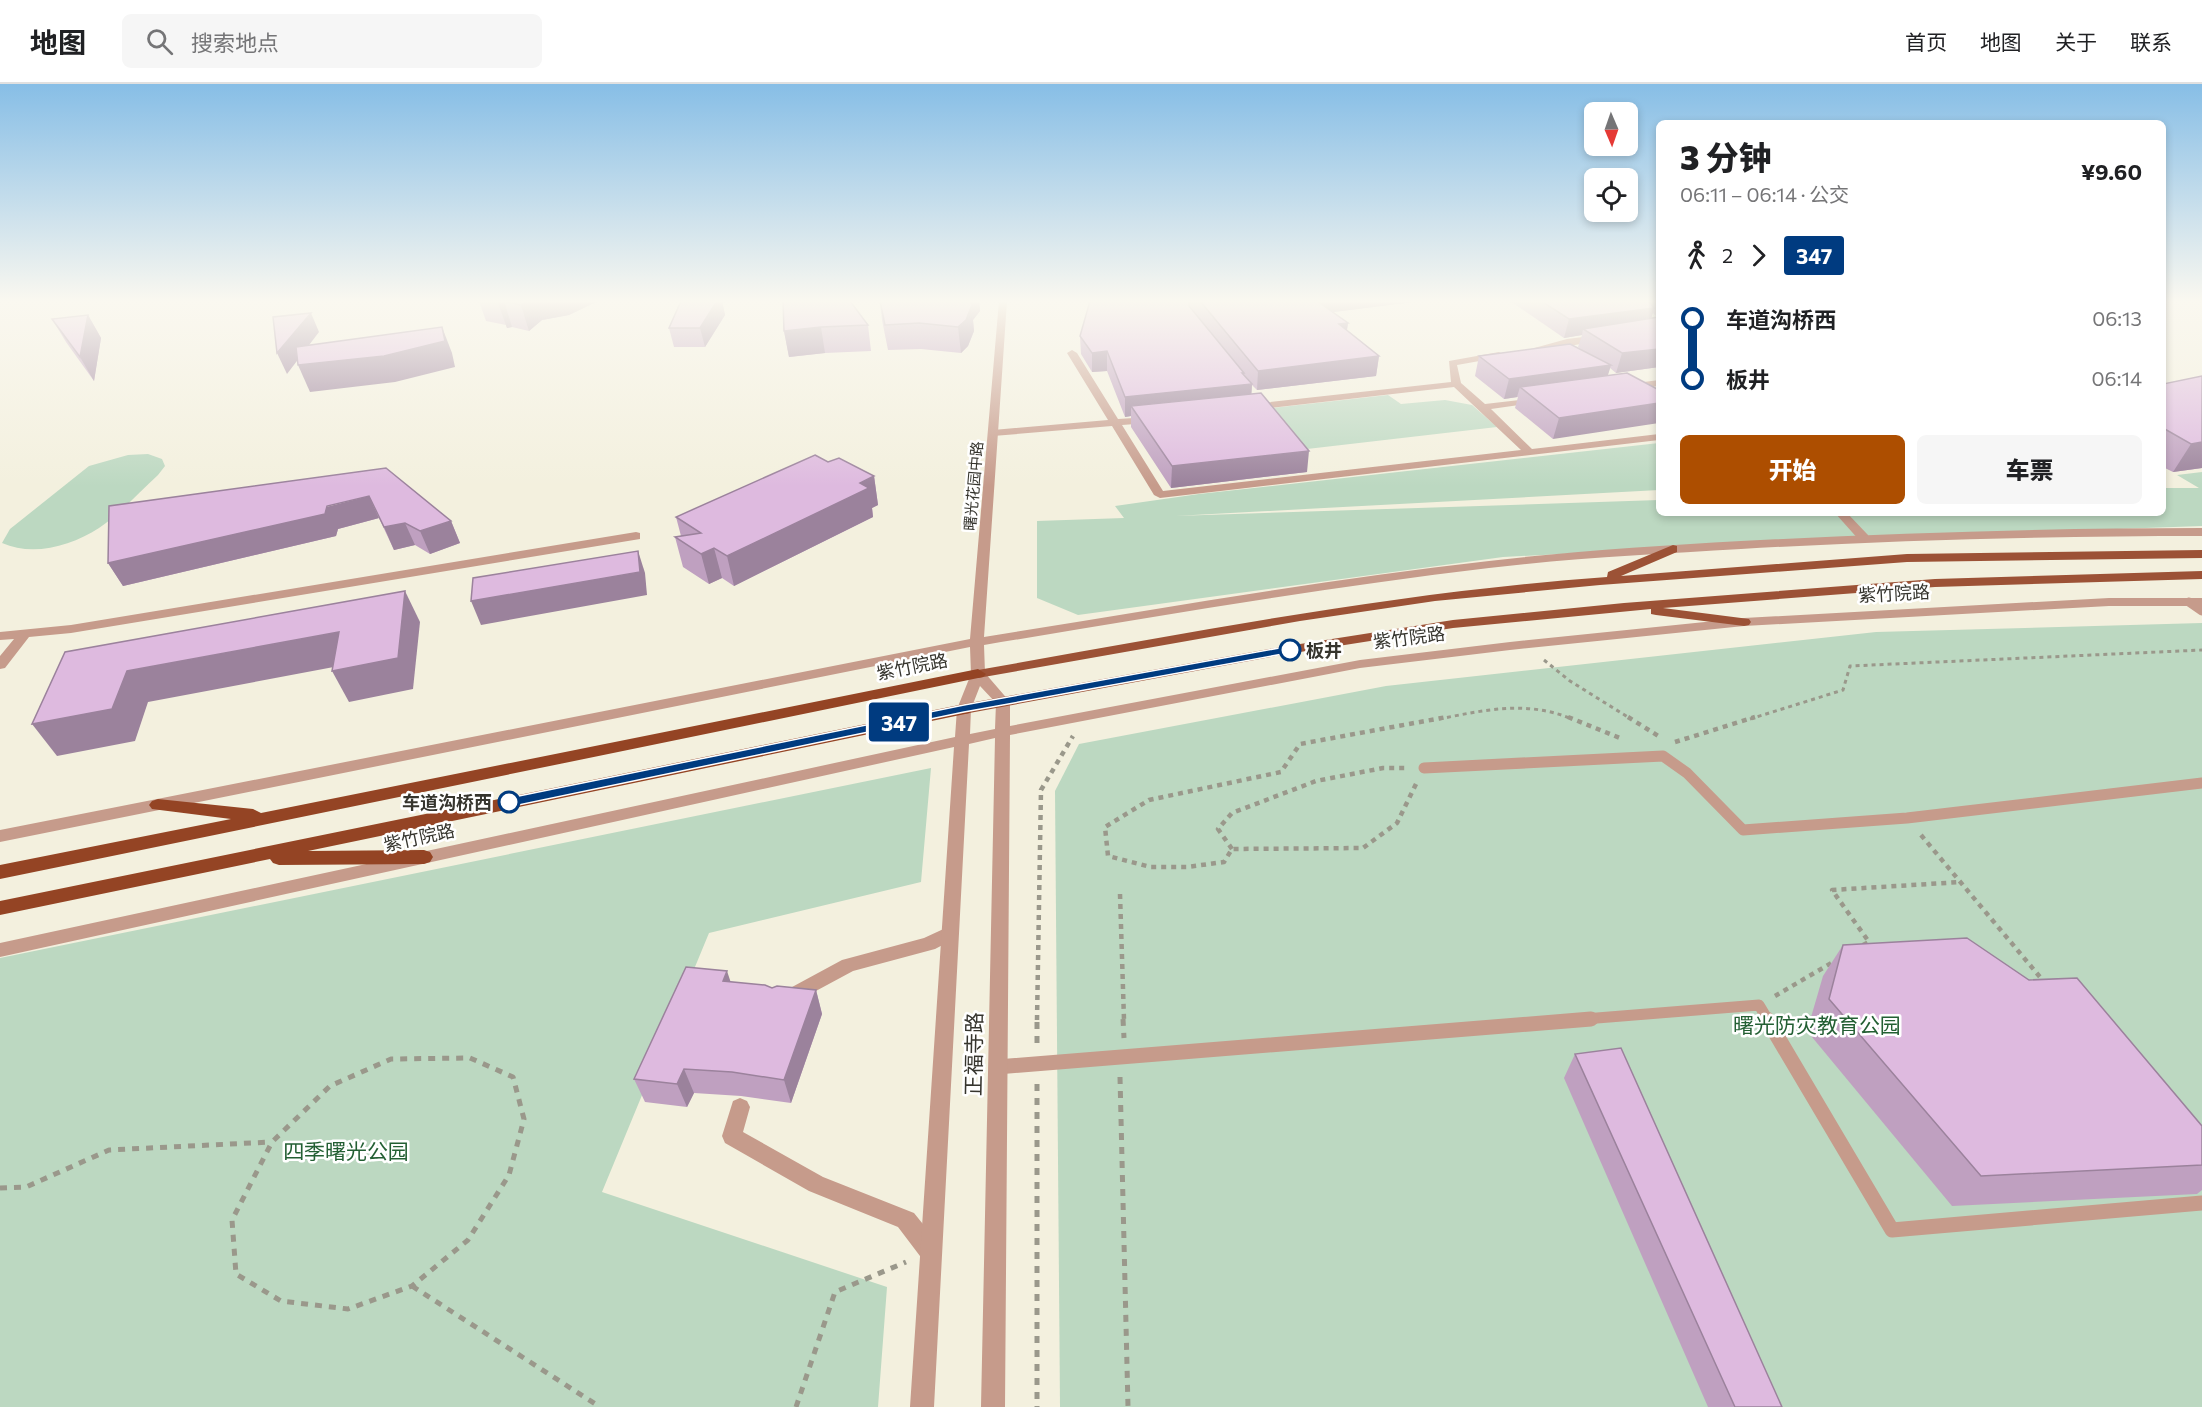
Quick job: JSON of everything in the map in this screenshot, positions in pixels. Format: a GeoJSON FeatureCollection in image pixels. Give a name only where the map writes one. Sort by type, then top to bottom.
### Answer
{"type":"FeatureCollection","features":[{"type":"Feature","properties":{"kind":"highway","name":"紫竹院路"},"geometry":{"type":"LineString","coordinates":[[0,872],[978,674]]}},
{"type":"Feature","properties":{"kind":"highway","name":"紫竹院路"},"geometry":{"type":"LineString","coordinates":[[0,908],[964,708]]}},
{"type":"Feature","properties":{"kind":"highway"},"geometry":{"type":"LineString","coordinates":[[158,805],[269,817]]}},
{"type":"Feature","properties":{"kind":"highway"},"geometry":{"type":"LineString","coordinates":[[242,858],[424,857]]}},
{"type":"Feature","properties":{"kind":"main road"},"geometry":{"type":"LineString","coordinates":[[1600,581],[1673,549]]}},
{"type":"Feature","properties":{"kind":"main road","name":"紫竹院路"},"geometry":{"type":"LineString","coordinates":[[978,674],[1300,617],[1435,597],[1600,581],[1907,558],[2202,554]]}},
{"type":"Feature","properties":{"kind":"main road","name":"紫竹院路"},"geometry":{"type":"LineString","coordinates":[[964,708],[1281,651],[1441,626],[1624,607],[1935,583],[2202,575]]}},
{"type":"Feature","properties":{"kind":"main road"},"geometry":{"type":"LineString","coordinates":[[1624,607],[1744,622]]}},
{"type":"Feature","properties":{"kind":"street","name":"曙光花园中路"},"geometry":{"type":"LineString","coordinates":[[978,674],[977,642],[998,363]]}},
{"type":"Feature","properties":{"kind":"street"},"geometry":{"type":"LineString","coordinates":[[1077,363],[1160,495],[1316,473],[1656,437]]}},
{"type":"Feature","properties":{"kind":"street"},"geometry":{"type":"LineString","coordinates":[[1454,363],[1456,384],[1529,452]]}},
{"type":"Feature","properties":{"kind":"street"},"geometry":{"type":"LineString","coordinates":[[1612,390],[1656,383]]}},
{"type":"Feature","properties":{"kind":"street"},"geometry":{"type":"LineString","coordinates":[[1237,409],[1456,384]]}},
{"type":"Feature","properties":{"kind":"street"},"geometry":{"type":"LineString","coordinates":[[1483,407],[1542,399]]}},
{"type":"Feature","properties":{"kind":"street"},"geometry":{"type":"LineString","coordinates":[[993,433],[1156,420]]}},
{"type":"Feature","properties":{"kind":"street"},"geometry":{"type":"LineString","coordinates":[[1844,516],[1864,538]]}},
{"type":"Feature","properties":{"kind":"street","name":"紫竹院路"},"geometry":{"type":"LineString","coordinates":[[0,836],[977,642],[1321,586],[1492,564],[1673,549],[1864,538],[2078,532],[2202,532]]}},
{"type":"Feature","properties":{"kind":"street"},"geometry":{"type":"LineString","coordinates":[[0,636],[24,635],[636,536]]}},
{"type":"Feature","properties":{"kind":"street","name":"紫竹院路"},"geometry":{"type":"LineString","coordinates":[[0,950],[1002,732],[1360,664],[1744,622],[2109,602],[2195,602]]}},
{"type":"Feature","properties":{"kind":"street"},"geometry":{"type":"LineString","coordinates":[[0,665],[24,635]]}},
{"type":"Feature","properties":{"kind":"street"},"geometry":{"type":"LineString","coordinates":[[978,674],[1003,702]]}},
{"type":"Feature","properties":{"kind":"street","name":"正福寺路"},"geometry":{"type":"LineString","coordinates":[[922,1407],[964,708],[978,674]]}},
{"type":"Feature","properties":{"kind":"street","name":"正福寺路"},"geometry":{"type":"LineString","coordinates":[[993,1407],[1003,702]]}},
{"type":"Feature","properties":{"kind":"street"},"geometry":{"type":"LineString","coordinates":[[780,1002],[848,965],[929,945],[950,933]]}},
{"type":"Feature","properties":{"kind":"street"},"geometry":{"type":"LineString","coordinates":[[740,1107],[732,1136],[816,1184],[906,1220],[931,1252]]}},
{"type":"Feature","properties":{"kind":"lane"},"geometry":{"type":"LineString","coordinates":[[2195,602],[2202,611]]}},
{"type":"Feature","properties":{"kind":"lane"},"geometry":{"type":"LineString","coordinates":[[1424,768],[1663,756],[1688,773],[1743,830],[1907,818],[2202,783]]}},
{"type":"Feature","properties":{"kind":"lane"},"geometry":{"type":"LineString","coordinates":[[997,1067],[1759,1005],[1892,1230],[2202,1203]]}},
{"type":"Feature","properties":{"kind":"path"},"geometry":{"type":"LineString","coordinates":[[1542,658],[1570,681],[1669,743],[1843,690],[1850,666],[2202,650]]}},
{"type":"Feature","properties":{"kind":"path"},"geometry":{"type":"LineString","coordinates":[[1232,849],[1224,862],[1187,867],[1151,867],[1108,856],[1105,826],[1149,800],[1281,772],[1300,744],[1503,706],[1553,711],[1663,756]]}},
{"type":"Feature","properties":{"kind":"path"},"geometry":{"type":"LineString","coordinates":[[1037,1407],[1037,1064],[1041,790],[1073,735],[1085,732]]}},
{"type":"Feature","properties":{"kind":"path"},"geometry":{"type":"LineString","coordinates":[[1383,768],[1424,768],[1398,823],[1363,848],[1232,849],[1218,829],[1232,813],[1317,781],[1383,768]]}},
{"type":"Feature","properties":{"kind":"path"},"geometry":{"type":"LineString","coordinates":[[1907,818],[1962,883]]}},
{"type":"Feature","properties":{"kind":"path"},"geometry":{"type":"LineString","coordinates":[[1936,852],[2052,991]]}},
{"type":"Feature","properties":{"kind":"path"},"geometry":{"type":"LineString","coordinates":[[1859,948],[1869,942],[1832,890],[1962,883]]}},
{"type":"Feature","properties":{"kind":"path"},"geometry":{"type":"LineString","coordinates":[[1120,894],[1124,1057],[1118,1083],[1128,1407]]}},
{"type":"Feature","properties":{"kind":"path"},"geometry":{"type":"LineString","coordinates":[[1759,1005],[1839,959]]}},
{"type":"Feature","properties":{"kind":"path"},"geometry":{"type":"LineString","coordinates":[[470,1058],[513,1077],[524,1119],[509,1175],[468,1240],[412,1286],[348,1309],[280,1301],[236,1274],[232,1220],[272,1142],[330,1086],[391,1059],[470,1058]]}},
{"type":"Feature","properties":{"kind":"path"},"geometry":{"type":"LineString","coordinates":[[0,1188],[26,1187],[109,1150],[272,1142]]}},
{"type":"Feature","properties":{"kind":"path"},"geometry":{"type":"LineString","coordinates":[[795,1407],[835,1292],[931,1252]]}},
{"type":"Feature","properties":{"kind":"path"},"geometry":{"type":"LineString","coordinates":[[412,1286],[600,1407]]}},
{"type":"Feature","properties":{"kind":"green space"},"geometry":{"type":"Polygon","coordinates":[[[1388,395],[1401,404],[1445,400],[1472,405],[1497,427],[1307,449],[1272,408],[1388,395]]]}},
{"type":"Feature","properties":{"kind":"green space"},"geometry":{"type":"Polygon","coordinates":[[[1656,443],[1656,490],[1175,516],[1656,500],[1656,516],[2166,516],[2166,488],[2199,488],[2177,475],[2202,472],[2202,526],[1864,538],[1503,557],[1078,615],[1037,598],[1037,521],[1124,518],[1115,506],[1199,494],[1656,443]]]}},
{"type":"Feature","properties":{"kind":"green space"},"geometry":{"type":"Polygon","coordinates":[[[148,454],[162,459],[165,466],[122,510],[99,528],[76,540],[52,548],[26,549],[2,543],[10,529],[89,466],[128,455],[148,454]]]}},
{"type":"Feature","properties":{"kind":"green space","name":"曙光防灾教育公园"},"geometry":{"type":"Polygon","coordinates":[[[2202,623],[2202,1407],[1060,1407],[1055,791],[1079,744],[1386,686],[1876,632],[2202,623]]]}},
{"type":"Feature","properties":{"kind":"green space","name":"四季曙光公园"},"geometry":{"type":"Polygon","coordinates":[[[931,768],[921,882],[709,933],[602,1192],[887,1287],[878,1407],[0,1407],[0,958],[931,768]]]}},
{"type":"Feature","properties":{"kind":"building"},"geometry":{"type":"Polygon","coordinates":[[[298,363],[320,363],[298,365],[298,363]]]}},
{"type":"Feature","properties":{"kind":"building"},"geometry":{"type":"Polygon","coordinates":[[[1112,363],[1236,363],[1252,384],[1125,397],[1112,363]]]}},
{"type":"Feature","properties":{"kind":"building"},"geometry":{"type":"Polygon","coordinates":[[[1251,363],[1325,363],[1258,371],[1251,363]]]}},
{"type":"Feature","properties":{"kind":"building"},"geometry":{"type":"Polygon","coordinates":[[[1488,363],[1607,363],[1611,365],[1509,379],[1488,363]]]}},
{"type":"Feature","properties":{"kind":"building"},"geometry":{"type":"Polygon","coordinates":[[[1627,373],[1656,388],[1656,403],[1559,418],[1520,387],[1627,373]]]}},
{"type":"Feature","properties":{"kind":"building"},"geometry":{"type":"Polygon","coordinates":[[[2202,376],[2202,442],[2191,444],[2166,430],[2166,383],[2202,376]]]}},
{"type":"Feature","properties":{"kind":"building"},"geometry":{"type":"Polygon","coordinates":[[[1261,393],[1309,451],[1172,466],[1131,406],[1261,393]]]}},
{"type":"Feature","properties":{"kind":"building"},"geometry":{"type":"Polygon","coordinates":[[[815,455],[828,462],[839,458],[874,476],[860,483],[869,488],[727,556],[714,548],[701,554],[675,537],[701,533],[676,517],[815,455]]]}},
{"type":"Feature","properties":{"kind":"building"},"geometry":{"type":"Polygon","coordinates":[[[386,468],[451,521],[420,531],[405,523],[384,527],[369,496],[327,506],[325,514],[108,563],[109,506],[386,468]]]}},
{"type":"Feature","properties":{"kind":"building"},"geometry":{"type":"Polygon","coordinates":[[[638,551],[640,572],[471,601],[473,578],[638,551]]]}},
{"type":"Feature","properties":{"kind":"building"},"geometry":{"type":"Polygon","coordinates":[[[405,591],[398,658],[332,671],[339,632],[127,671],[112,709],[32,724],[65,652],[405,591]]]}},
{"type":"Feature","properties":{"kind":"building"},"geometry":{"type":"Polygon","coordinates":[[[1967,938],[2029,980],[2077,978],[2202,1126],[2202,1165],[1981,1176],[1829,999],[1843,945],[1967,938]]]}},
{"type":"Feature","properties":{"kind":"building"},"geometry":{"type":"Polygon","coordinates":[[[686,967],[727,971],[723,981],[765,985],[772,988],[777,986],[816,990],[784,1080],[732,1072],[684,1069],[677,1084],[634,1079],[686,967]]]}},
{"type":"Feature","properties":{"kind":"building"},"geometry":{"type":"Polygon","coordinates":[[[1621,1048],[1782,1407],[1735,1407],[1575,1054],[1621,1048]]]}},
{"type":"Feature","properties":{"kind":"bus line","name":"347"},"geometry":{"type":"LineString","coordinates":[[509,802],[964,708],[1290,650]]}},
{"type":"Feature","properties":{"kind":"place","name":"板井"},"geometry":{"type":"Point","coordinates":[1290,650]}},
{"type":"Feature","properties":{"kind":"place","name":"车道沟桥西"},"geometry":{"type":"Point","coordinates":[509,802]}}]}
